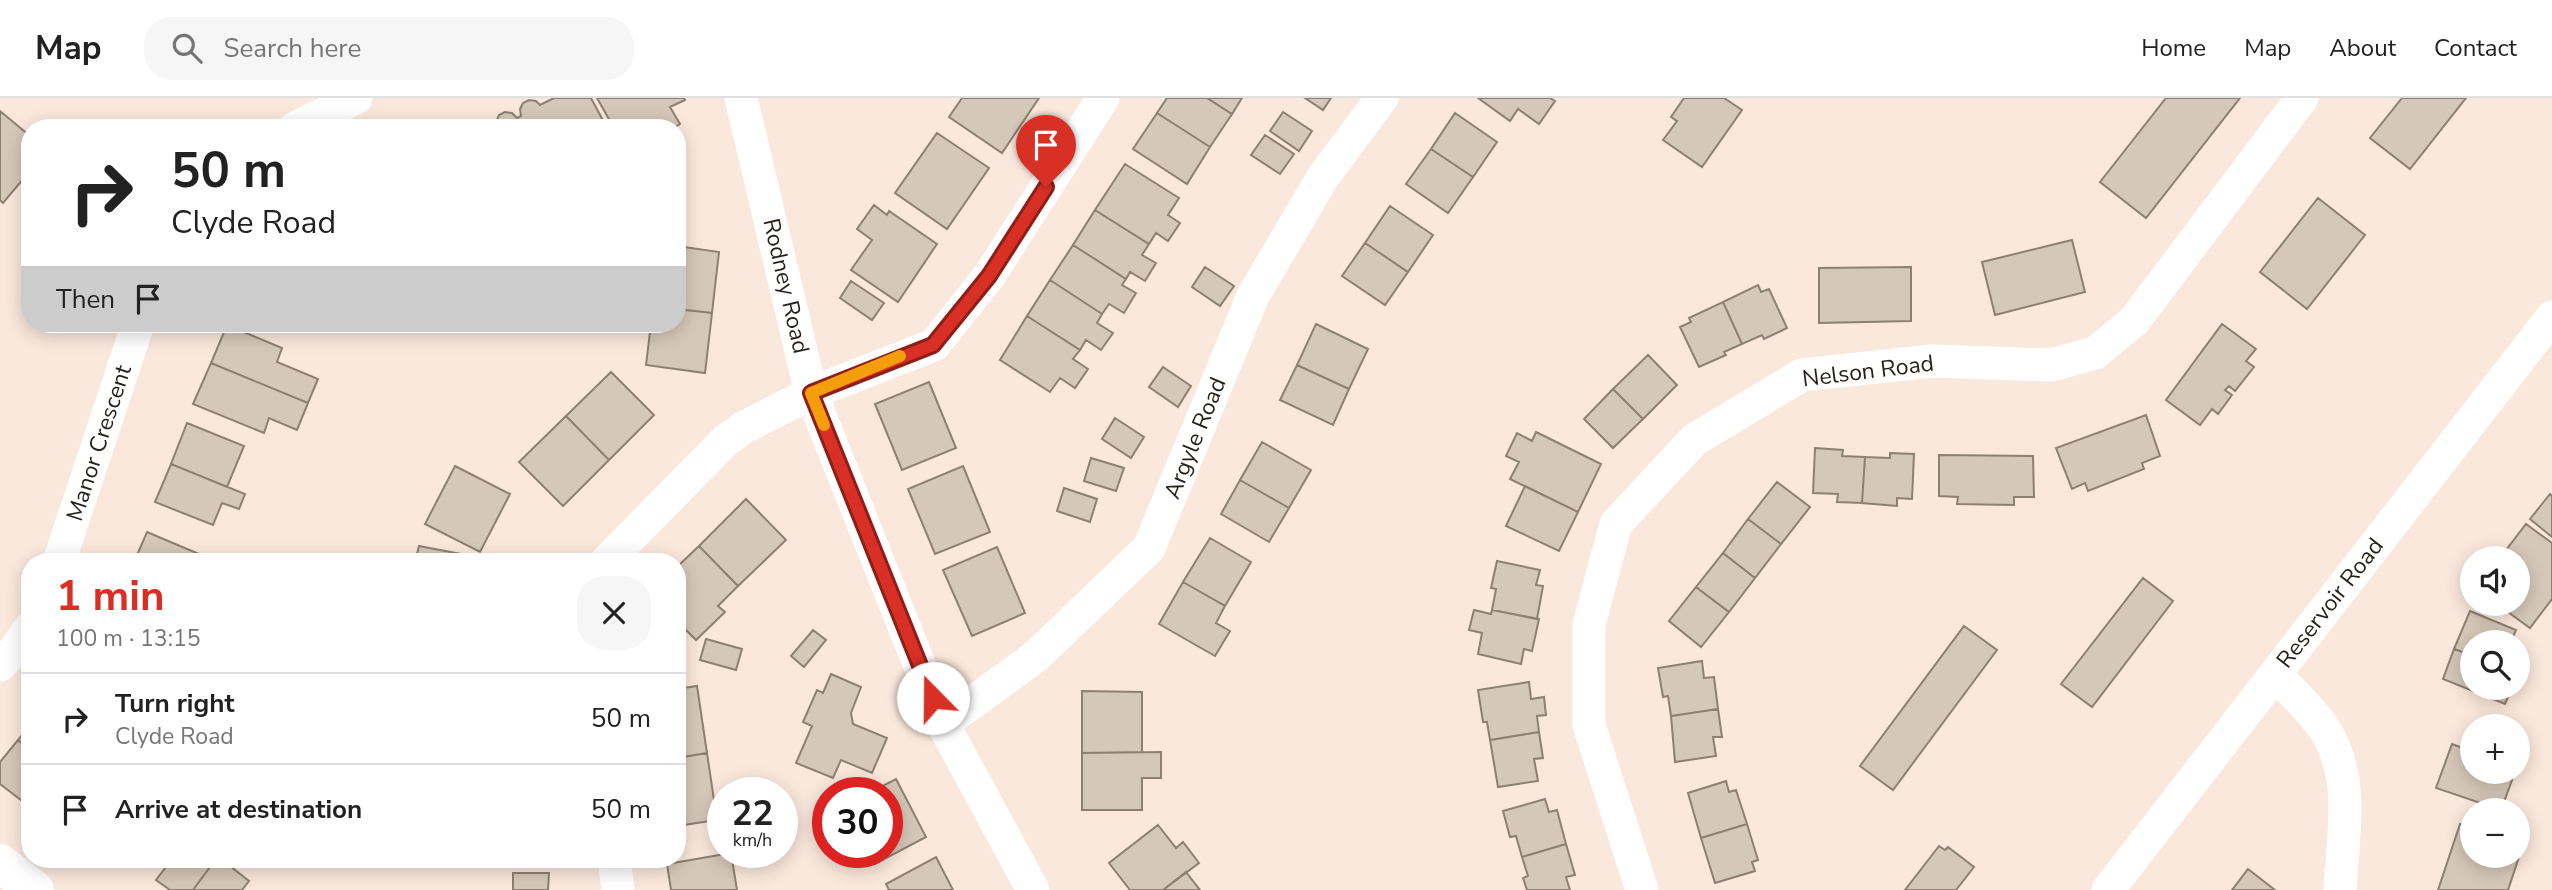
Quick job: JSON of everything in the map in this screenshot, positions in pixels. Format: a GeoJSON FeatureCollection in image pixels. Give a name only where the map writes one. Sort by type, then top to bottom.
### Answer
{"type":"FeatureCollection","features":[{"type":"Feature","properties":{"kind":"street"},"geometry":{"type":"LineString","coordinates":[[313,119],[356,98]]}},
{"type":"Feature","properties":{"kind":"street","name":"Rodney Road"},"geometry":{"type":"LineString","coordinates":[[741,98],[811,393],[943,724],[1033,890]]}},
{"type":"Feature","properties":{"kind":"street"},"geometry":{"type":"LineString","coordinates":[[615,553],[725,441],[743,428],[811,393],[933,345],[989,276],[1103,98]]}},
{"type":"Feature","properties":{"kind":"street","name":"Argyle Road"},"geometry":{"type":"LineString","coordinates":[[943,724],[1035,657],[1149,548],[1253,296],[1323,177],[1382,98]]}},
{"type":"Feature","properties":{"kind":"street","name":"Nelson Road"},"geometry":{"type":"LineString","coordinates":[[1643,890],[1589,725],[1589,624],[1616,524],[1694,440],[1802,375],[1932,361],[2051,365],[2095,353],[2134,321],[2302,98]]}},
{"type":"Feature","properties":{"kind":"street","name":"Reservoir Road"},"geometry":{"type":"LineString","coordinates":[[2108,890],[2552,317]]}},
{"type":"Feature","properties":{"kind":"street","name":"Manor Crescent"},"geometry":{"type":"LineString","coordinates":[[63,553],[135,333]]}},
{"type":"Feature","properties":{"kind":"street"},"geometry":{"type":"LineString","coordinates":[[0,665],[21,641]]}},
{"type":"Feature","properties":{"kind":"street"},"geometry":{"type":"LineString","coordinates":[[2275,674],[2323,727],[2340,762],[2346,789],[2340,890]]}},
{"type":"Feature","properties":{"kind":"street"},"geometry":{"type":"LineString","coordinates":[[0,863],[35,890]]}},
{"type":"Feature","properties":{"kind":"street"},"geometry":{"type":"LineString","coordinates":[[615,868],[618,890]]}},
{"type":"Feature","properties":{"kind":"building"},"geometry":{"type":"Polygon","coordinates":[[[554,98],[591,98],[602,119],[497,119],[505,112],[512,113],[517,118],[521,116],[523,103],[529,100],[540,105],[554,98]]]}},
{"type":"Feature","properties":{"kind":"building"},"geometry":{"type":"Polygon","coordinates":[[[597,98],[685,100],[670,107],[677,119],[609,119],[597,98]]]}},
{"type":"Feature","properties":{"kind":"building"},"geometry":{"type":"Polygon","coordinates":[[[962,98],[1039,98],[1002,153],[949,117],[962,98]]]}},
{"type":"Feature","properties":{"kind":"building"},"geometry":{"type":"Polygon","coordinates":[[[1167,98],[1207,98],[1232,114],[1210,147],[1157,113],[1167,98]]]}},
{"type":"Feature","properties":{"kind":"building"},"geometry":{"type":"Polygon","coordinates":[[[1207,98],[1242,98],[1232,114],[1207,98]]]}},
{"type":"Feature","properties":{"kind":"building"},"geometry":{"type":"Polygon","coordinates":[[[1305,98],[1331,98],[1323,110],[1305,98]]]}},
{"type":"Feature","properties":{"kind":"building"},"geometry":{"type":"Polygon","coordinates":[[[1478,98],[1550,98],[1555,101],[1539,124],[1518,109],[1510,121],[1478,98]]]}},
{"type":"Feature","properties":{"kind":"building"},"geometry":{"type":"Polygon","coordinates":[[[1684,98],[1724,98],[1742,110],[1702,167],[1663,140],[1677,121],[1671,117],[1684,98]]]}},
{"type":"Feature","properties":{"kind":"building"},"geometry":{"type":"Polygon","coordinates":[[[2166,98],[2240,98],[2146,218],[2100,182],[2166,98]]]}},
{"type":"Feature","properties":{"kind":"building"},"geometry":{"type":"Polygon","coordinates":[[[2402,98],[2466,98],[2410,169],[2370,138],[2402,98]]]}},
{"type":"Feature","properties":{"kind":"building"},"geometry":{"type":"Polygon","coordinates":[[[0,111],[21,128],[21,182],[3,203],[0,200],[0,111]]]}},
{"type":"Feature","properties":{"kind":"building"},"geometry":{"type":"Polygon","coordinates":[[[1283,112],[1312,131],[1299,151],[1270,131],[1283,112]]]}},
{"type":"Feature","properties":{"kind":"building"},"geometry":{"type":"Polygon","coordinates":[[[1157,113],[1210,147],[1187,184],[1133,149],[1157,113]]]}},
{"type":"Feature","properties":{"kind":"building"},"geometry":{"type":"Polygon","coordinates":[[[1455,113],[1497,142],[1473,177],[1431,149],[1455,113]]]}},
{"type":"Feature","properties":{"kind":"building"},"geometry":{"type":"Polygon","coordinates":[[[937,133],[989,168],[947,229],[895,193],[937,133]]]}},
{"type":"Feature","properties":{"kind":"building"},"geometry":{"type":"Polygon","coordinates":[[[1265,135],[1294,154],[1280,174],[1251,155],[1265,135]]]}},
{"type":"Feature","properties":{"kind":"building"},"geometry":{"type":"Polygon","coordinates":[[[1431,149],[1473,177],[1448,213],[1406,184],[1431,149]]]}},
{"type":"Feature","properties":{"kind":"building"},"geometry":{"type":"Polygon","coordinates":[[[1125,164],[1179,198],[1168,215],[1180,223],[1168,241],[1156,233],[1149,244],[1095,210],[1125,164]]]}},
{"type":"Feature","properties":{"kind":"building"},"geometry":{"type":"Polygon","coordinates":[[[2318,198],[2365,235],[2307,309],[2260,272],[2318,198]]]}},
{"type":"Feature","properties":{"kind":"building"},"geometry":{"type":"Polygon","coordinates":[[[874,205],[887,215],[889,211],[937,244],[898,302],[851,270],[872,240],[857,229],[874,205]]]}},
{"type":"Feature","properties":{"kind":"building"},"geometry":{"type":"Polygon","coordinates":[[[1390,206],[1433,235],[1408,272],[1365,243],[1390,206]]]}},
{"type":"Feature","properties":{"kind":"building"},"geometry":{"type":"Polygon","coordinates":[[[1095,210],[1149,244],[1142,255],[1156,263],[1145,281],[1130,272],[1126,279],[1073,245],[1095,210]]]}},
{"type":"Feature","properties":{"kind":"building"},"geometry":{"type":"Polygon","coordinates":[[[2072,240],[2085,292],[1995,315],[1982,262],[2072,240]]]}},
{"type":"Feature","properties":{"kind":"building"},"geometry":{"type":"Polygon","coordinates":[[[1365,243],[1408,272],[1385,305],[1342,276],[1365,243]]]}},
{"type":"Feature","properties":{"kind":"building"},"geometry":{"type":"Polygon","coordinates":[[[1073,245],[1126,279],[1122,285],[1136,293],[1124,313],[1109,304],[1102,314],[1050,280],[1073,245]]]}},
{"type":"Feature","properties":{"kind":"building"},"geometry":{"type":"Polygon","coordinates":[[[686,247],[719,252],[712,313],[686,310],[686,247]]]}},
{"type":"Feature","properties":{"kind":"building"},"geometry":{"type":"Polygon","coordinates":[[[1205,267],[1234,286],[1220,306],[1192,287],[1205,267]]]}},
{"type":"Feature","properties":{"kind":"building"},"geometry":{"type":"Polygon","coordinates":[[[1911,267],[1911,321],[1819,323],[1819,268],[1911,267]]]}},
{"type":"Feature","properties":{"kind":"building"},"geometry":{"type":"Polygon","coordinates":[[[1050,280],[1102,314],[1097,323],[1113,333],[1101,350],[1086,340],[1080,350],[1027,316],[1050,280]]]}},
{"type":"Feature","properties":{"kind":"building"},"geometry":{"type":"Polygon","coordinates":[[[851,281],[884,303],[872,320],[840,298],[851,281]]]}},
{"type":"Feature","properties":{"kind":"building"},"geometry":{"type":"Polygon","coordinates":[[[1758,285],[1761,292],[1769,289],[1787,328],[1764,339],[1762,335],[1742,344],[1723,302],[1758,285]]]}},
{"type":"Feature","properties":{"kind":"building"},"geometry":{"type":"Polygon","coordinates":[[[1723,302],[1742,344],[1724,352],[1726,355],[1699,367],[1680,327],[1691,322],[1689,318],[1723,302]]]}},
{"type":"Feature","properties":{"kind":"building"},"geometry":{"type":"Polygon","coordinates":[[[686,310],[712,313],[705,373],[646,365],[650,333],[686,333],[686,310]]]}},
{"type":"Feature","properties":{"kind":"building"},"geometry":{"type":"Polygon","coordinates":[[[1027,316],[1080,350],[1073,359],[1088,369],[1075,388],[1060,378],[1050,392],[1000,360],[1027,316]]]}},
{"type":"Feature","properties":{"kind":"building"},"geometry":{"type":"Polygon","coordinates":[[[1316,324],[1368,349],[1349,389],[1297,365],[1316,324]]]}},
{"type":"Feature","properties":{"kind":"building"},"geometry":{"type":"Polygon","coordinates":[[[2222,324],[2256,349],[2246,361],[2254,367],[2235,391],[2229,386],[2225,390],[2232,395],[2218,414],[2212,409],[2200,425],[2166,400],[2222,324]]]}},
{"type":"Feature","properties":{"kind":"building"},"geometry":{"type":"Polygon","coordinates":[[[224,333],[246,333],[282,348],[277,362],[318,379],[308,403],[211,363],[224,333]]]}},
{"type":"Feature","properties":{"kind":"building"},"geometry":{"type":"Polygon","coordinates":[[[1648,355],[1677,385],[1643,419],[1613,389],[1648,355]]]}},
{"type":"Feature","properties":{"kind":"building"},"geometry":{"type":"Polygon","coordinates":[[[211,363],[308,403],[297,430],[269,418],[264,433],[193,404],[211,363]]]}},
{"type":"Feature","properties":{"kind":"building"},"geometry":{"type":"Polygon","coordinates":[[[1297,365],[1349,389],[1333,425],[1280,400],[1297,365]]]}},
{"type":"Feature","properties":{"kind":"building"},"geometry":{"type":"Polygon","coordinates":[[[1163,367],[1191,386],[1178,407],[1149,387],[1163,367]]]}},
{"type":"Feature","properties":{"kind":"building"},"geometry":{"type":"Polygon","coordinates":[[[611,372],[654,415],[609,460],[566,416],[611,372]]]}},
{"type":"Feature","properties":{"kind":"building"},"geometry":{"type":"Polygon","coordinates":[[[929,382],[956,448],[902,470],[875,404],[929,382]]]}},
{"type":"Feature","properties":{"kind":"building"},"geometry":{"type":"Polygon","coordinates":[[[1613,389],[1643,419],[1613,448],[1584,419],[1613,389]]]}},
{"type":"Feature","properties":{"kind":"building"},"geometry":{"type":"Polygon","coordinates":[[[2146,415],[2160,456],[2142,463],[2144,469],[2088,491],[2085,483],[2072,489],[2056,448],[2146,415]]]}},
{"type":"Feature","properties":{"kind":"building"},"geometry":{"type":"Polygon","coordinates":[[[566,416],[609,460],[563,506],[519,462],[566,416]]]}},
{"type":"Feature","properties":{"kind":"building"},"geometry":{"type":"Polygon","coordinates":[[[1115,418],[1144,437],[1131,458],[1102,439],[1115,418]]]}},
{"type":"Feature","properties":{"kind":"building"},"geometry":{"type":"Polygon","coordinates":[[[187,423],[244,446],[227,487],[171,464],[187,423]]]}},
{"type":"Feature","properties":{"kind":"building"},"geometry":{"type":"Polygon","coordinates":[[[1536,432],[1601,464],[1578,512],[1510,479],[1519,462],[1506,456],[1517,433],[1532,441],[1536,432]]]}},
{"type":"Feature","properties":{"kind":"building"},"geometry":{"type":"Polygon","coordinates":[[[1262,442],[1311,470],[1289,508],[1240,480],[1262,442]]]}},
{"type":"Feature","properties":{"kind":"building"},"geometry":{"type":"Polygon","coordinates":[[[1815,448],[1843,450],[1842,456],[1865,457],[1862,503],[1837,502],[1838,494],[1813,493],[1815,448]]]}},
{"type":"Feature","properties":{"kind":"building"},"geometry":{"type":"Polygon","coordinates":[[[1890,453],[1914,454],[1912,499],[1897,498],[1897,506],[1862,503],[1865,457],[1890,458],[1890,453]]]}},
{"type":"Feature","properties":{"kind":"building"},"geometry":{"type":"Polygon","coordinates":[[[1939,455],[2033,456],[2034,497],[2014,497],[2014,505],[1957,504],[1958,497],[1939,496],[1939,455]]]}},
{"type":"Feature","properties":{"kind":"building"},"geometry":{"type":"Polygon","coordinates":[[[1091,458],[1124,468],[1116,491],[1084,481],[1091,458]]]}},
{"type":"Feature","properties":{"kind":"building"},"geometry":{"type":"Polygon","coordinates":[[[171,464],[245,494],[239,509],[222,503],[213,525],[155,502],[171,464]]]}},
{"type":"Feature","properties":{"kind":"building"},"geometry":{"type":"Polygon","coordinates":[[[455,466],[510,494],[480,552],[425,524],[455,466]]]}},
{"type":"Feature","properties":{"kind":"building"},"geometry":{"type":"Polygon","coordinates":[[[963,466],[990,532],[935,554],[908,489],[963,466]]]}},
{"type":"Feature","properties":{"kind":"building"},"geometry":{"type":"Polygon","coordinates":[[[1240,480],[1289,508],[1269,542],[1221,514],[1240,480]]]}},
{"type":"Feature","properties":{"kind":"building"},"geometry":{"type":"Polygon","coordinates":[[[1777,482],[1810,507],[1781,544],[1748,519],[1777,482]]]}},
{"type":"Feature","properties":{"kind":"building"},"geometry":{"type":"Polygon","coordinates":[[[1525,486],[1578,512],[1559,551],[1506,526],[1525,486]]]}},
{"type":"Feature","properties":{"kind":"building"},"geometry":{"type":"Polygon","coordinates":[[[1064,488],[1097,499],[1090,522],[1057,511],[1064,488]]]}},
{"type":"Feature","properties":{"kind":"building"},"geometry":{"type":"Polygon","coordinates":[[[2550,494],[2552,496],[2552,537],[2530,519],[2550,494]]]}},
{"type":"Feature","properties":{"kind":"building"},"geometry":{"type":"Polygon","coordinates":[[[746,499],[786,540],[738,586],[699,546],[746,499]]]}},
{"type":"Feature","properties":{"kind":"building"},"geometry":{"type":"Polygon","coordinates":[[[1748,519],[1781,544],[1755,578],[1723,553],[1748,519]]]}},
{"type":"Feature","properties":{"kind":"building"},"geometry":{"type":"Polygon","coordinates":[[[2526,524],[2552,543],[2552,599],[2530,628],[2514,616],[2530,616],[2530,546],[2509,546],[2526,524]]]}},
{"type":"Feature","properties":{"kind":"building"},"geometry":{"type":"Polygon","coordinates":[[[147,532],[196,553],[138,553],[147,532]]]}},
{"type":"Feature","properties":{"kind":"building"},"geometry":{"type":"Polygon","coordinates":[[[1210,538],[1251,562],[1225,606],[1183,582],[1210,538]]]}},
{"type":"Feature","properties":{"kind":"building"},"geometry":{"type":"Polygon","coordinates":[[[419,546],[456,553],[417,553],[419,546]]]}},
{"type":"Feature","properties":{"kind":"building"},"geometry":{"type":"Polygon","coordinates":[[[699,546],[738,586],[718,606],[725,612],[696,640],[686,630],[686,558],[699,546]]]}},
{"type":"Feature","properties":{"kind":"building"},"geometry":{"type":"Polygon","coordinates":[[[997,547],[1025,613],[972,636],[943,570],[997,547]]]}},
{"type":"Feature","properties":{"kind":"building"},"geometry":{"type":"Polygon","coordinates":[[[1723,553],[1755,578],[1729,612],[1696,587],[1723,553]]]}},
{"type":"Feature","properties":{"kind":"building"},"geometry":{"type":"Polygon","coordinates":[[[1497,561],[1540,570],[1536,585],[1543,586],[1537,619],[1492,610],[1496,589],[1491,588],[1497,561]]]}},
{"type":"Feature","properties":{"kind":"building"},"geometry":{"type":"Polygon","coordinates":[[[2143,578],[2173,601],[2092,707],[2061,684],[2143,578]]]}},
{"type":"Feature","properties":{"kind":"building"},"geometry":{"type":"Polygon","coordinates":[[[1183,582],[1225,606],[1216,623],[1230,631],[1215,656],[1159,624],[1183,582]]]}},
{"type":"Feature","properties":{"kind":"building"},"geometry":{"type":"Polygon","coordinates":[[[1696,587],[1729,612],[1701,647],[1669,621],[1696,587]]]}},
{"type":"Feature","properties":{"kind":"building"},"geometry":{"type":"Polygon","coordinates":[[[1474,610],[1491,614],[1492,610],[1539,619],[1532,651],[1524,649],[1521,664],[1478,654],[1482,633],[1469,630],[1474,610]]]}},
{"type":"Feature","properties":{"kind":"building"},"geometry":{"type":"Polygon","coordinates":[[[2468,616],[2482,616],[2516,630],[2462,630],[2468,616]]]}},
{"type":"Feature","properties":{"kind":"building"},"geometry":{"type":"Polygon","coordinates":[[[1964,626],[1997,650],[1893,790],[1860,766],[1964,626]]]}},
{"type":"Feature","properties":{"kind":"building"},"geometry":{"type":"Polygon","coordinates":[[[813,630],[826,640],[804,667],[791,656],[813,630]]]}},
{"type":"Feature","properties":{"kind":"building"},"geometry":{"type":"Polygon","coordinates":[[[2460,635],[2460,651],[2454,649],[2460,635]]]}},
{"type":"Feature","properties":{"kind":"building"},"geometry":{"type":"Polygon","coordinates":[[[706,639],[742,649],[736,670],[700,660],[706,639]]]}},
{"type":"Feature","properties":{"kind":"building"},"geometry":{"type":"Polygon","coordinates":[[[2454,649],[2460,651],[2460,686],[2443,679],[2454,649]]]}},
{"type":"Feature","properties":{"kind":"building"},"geometry":{"type":"Polygon","coordinates":[[[1702,661],[1704,678],[1714,677],[1718,709],[1671,716],[1668,696],[1663,697],[1658,668],[1702,661]]]}},
{"type":"Feature","properties":{"kind":"building"},"geometry":{"type":"Polygon","coordinates":[[[831,674],[861,687],[851,713],[853,724],[887,738],[872,773],[841,760],[833,777],[831,777],[796,763],[812,726],[803,722],[817,690],[823,693],[831,674]]]}},
{"type":"Feature","properties":{"kind":"building"},"geometry":{"type":"Polygon","coordinates":[[[1529,682],[1531,699],[1544,697],[1546,715],[1537,716],[1539,732],[1490,740],[1487,722],[1483,722],[1478,690],[1529,682]]]}},
{"type":"Feature","properties":{"kind":"building"},"geometry":{"type":"Polygon","coordinates":[[[697,686],[707,753],[686,756],[686,688],[697,686]]]}},
{"type":"Feature","properties":{"kind":"building"},"geometry":{"type":"Polygon","coordinates":[[[1082,691],[1142,692],[1142,752],[1082,753],[1082,691]]]}},
{"type":"Feature","properties":{"kind":"building"},"geometry":{"type":"Polygon","coordinates":[[[1718,709],[1722,737],[1713,737],[1716,756],[1675,762],[1671,716],[1718,709]]]}},
{"type":"Feature","properties":{"kind":"building"},"geometry":{"type":"Polygon","coordinates":[[[1539,732],[1543,758],[1534,759],[1538,781],[1498,787],[1490,740],[1539,732]]]}},
{"type":"Feature","properties":{"kind":"building"},"geometry":{"type":"Polygon","coordinates":[[[18,740],[21,742],[21,800],[0,784],[0,762],[18,740]]]}},
{"type":"Feature","properties":{"kind":"building"},"geometry":{"type":"Polygon","coordinates":[[[2452,744],[2460,747],[2460,784],[2511,784],[2505,798],[2466,798],[2436,788],[2452,744]]]}},
{"type":"Feature","properties":{"kind":"building"},"geometry":{"type":"Polygon","coordinates":[[[1161,752],[1161,778],[1142,778],[1142,810],[1082,810],[1082,753],[1161,752]]]}},
{"type":"Feature","properties":{"kind":"building"},"geometry":{"type":"Polygon","coordinates":[[[707,753],[711,777],[707,777],[707,822],[686,825],[686,756],[707,753]]]}},
{"type":"Feature","properties":{"kind":"building"},"geometry":{"type":"Polygon","coordinates":[[[1726,781],[1729,792],[1736,790],[1747,824],[1701,838],[1688,793],[1726,781]]]}},
{"type":"Feature","properties":{"kind":"building"},"geometry":{"type":"Polygon","coordinates":[[[903,793],[926,837],[903,849],[903,793]]]}},
{"type":"Feature","properties":{"kind":"building"},"geometry":{"type":"Polygon","coordinates":[[[1545,799],[1549,812],[1557,810],[1566,844],[1522,857],[1516,836],[1510,837],[1503,811],[1545,799]]]}},
{"type":"Feature","properties":{"kind":"building"},"geometry":{"type":"Polygon","coordinates":[[[1747,824],[1758,860],[1752,862],[1755,871],[1715,883],[1701,838],[1747,824]]]}},
{"type":"Feature","properties":{"kind":"building"},"geometry":{"type":"Polygon","coordinates":[[[2460,824],[2460,868],[2515,868],[2508,890],[2438,890],[2460,824]]]}},
{"type":"Feature","properties":{"kind":"building"},"geometry":{"type":"Polygon","coordinates":[[[1158,825],[1176,848],[1183,842],[1199,863],[1163,890],[1130,890],[1109,863],[1158,825]]]}},
{"type":"Feature","properties":{"kind":"building"},"geometry":{"type":"Polygon","coordinates":[[[1566,844],[1575,875],[1566,877],[1570,890],[1527,890],[1523,878],[1528,876],[1522,857],[1566,844]]]}},
{"type":"Feature","properties":{"kind":"building"},"geometry":{"type":"Polygon","coordinates":[[[1939,846],[1945,850],[1948,847],[1974,867],[1956,890],[1905,890],[1939,846]]]}},
{"type":"Feature","properties":{"kind":"building"},"geometry":{"type":"Polygon","coordinates":[[[707,857],[707,868],[733,868],[737,890],[671,890],[668,868],[686,868],[686,861],[707,857]]]}},
{"type":"Feature","properties":{"kind":"building"},"geometry":{"type":"Polygon","coordinates":[[[936,857],[953,890],[889,890],[886,884],[936,857]]]}},
{"type":"Feature","properties":{"kind":"building"},"geometry":{"type":"Polygon","coordinates":[[[165,868],[209,868],[193,890],[170,890],[156,880],[165,868]]]}},
{"type":"Feature","properties":{"kind":"building"},"geometry":{"type":"Polygon","coordinates":[[[209,868],[232,868],[249,881],[242,890],[193,890],[209,868]]]}},
{"type":"Feature","properties":{"kind":"building"},"geometry":{"type":"Polygon","coordinates":[[[2248,869],[2275,890],[2232,890],[2248,869]]]}},
{"type":"Feature","properties":{"kind":"building"},"geometry":{"type":"Polygon","coordinates":[[[1186,872],[1200,890],[1163,890],[1186,872]]]}},
{"type":"Feature","properties":{"kind":"building"},"geometry":{"type":"Polygon","coordinates":[[[513,873],[549,873],[548,890],[513,890],[513,873]]]}},
{"type":"Feature","properties":{"kind":"slow traffic"},"geometry":{"type":"LineString","coordinates":[[824,425],[811,393],[900,356]]}},
{"type":"Feature","properties":{"kind":"route"},"geometry":{"type":"LineString","coordinates":[[933,698],[811,393],[880,363],[933,345],[989,276],[1046,187]]}}]}
